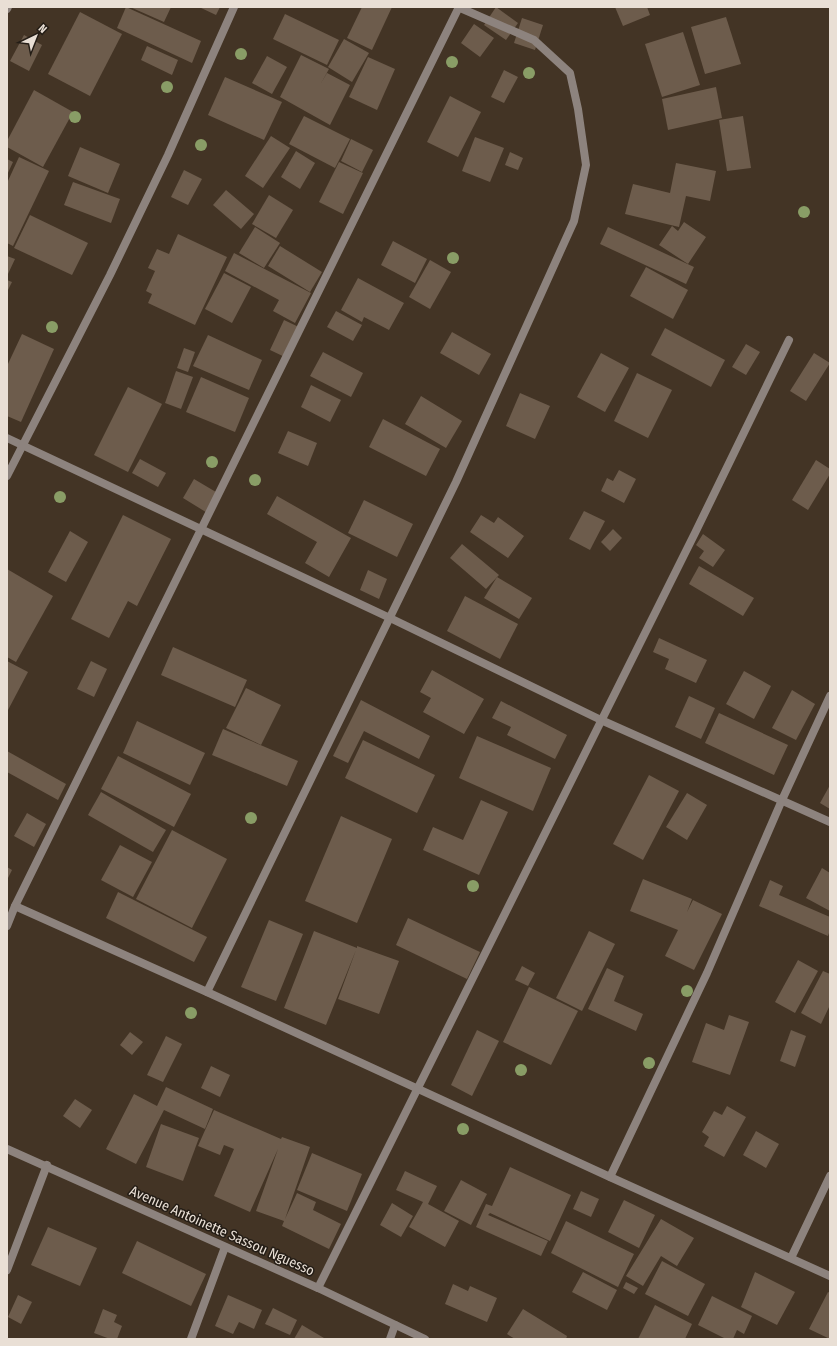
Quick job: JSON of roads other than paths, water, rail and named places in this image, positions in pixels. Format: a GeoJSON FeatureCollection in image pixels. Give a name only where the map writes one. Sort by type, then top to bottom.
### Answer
{"type":"FeatureCollection","features":[{"type":"Feature","properties":{"kind":"street"},"geometry":{"type":"LineString","coordinates":[[7,476],[110,275],[165,162],[234,7]]}},
{"type":"Feature","properties":{"kind":"street"},"geometry":{"type":"LineString","coordinates":[[7,926],[15,906],[459,7],[534,40],[570,73],[578,109],[586,165],[574,221],[456,482],[207,992]]}},
{"type":"Feature","properties":{"kind":"street"},"geometry":{"type":"LineString","coordinates":[[318,1288],[695,533],[789,340]]}},
{"type":"Feature","properties":{"kind":"street"},"geometry":{"type":"LineString","coordinates":[[7,438],[390,618],[601,720],[830,822]]}},
{"type":"Feature","properties":{"kind":"street"},"geometry":{"type":"LineString","coordinates":[[610,1178],[707,972],[782,800],[830,696]]}},
{"type":"Feature","properties":{"kind":"street"},"geometry":{"type":"LineString","coordinates":[[15,906],[207,992],[610,1178],[830,1276]]}},
{"type":"Feature","properties":{"kind":"street","name":"Avenue Antoinette Sassou Nguesso"},"geometry":{"type":"LineString","coordinates":[[7,1148],[318,1288],[425,1339]]}},
{"type":"Feature","properties":{"kind":"street"},"geometry":{"type":"LineString","coordinates":[[7,1270],[47,1165]]}},
{"type":"Feature","properties":{"kind":"street"},"geometry":{"type":"LineString","coordinates":[[791,1258],[830,1176]]}},
{"type":"Feature","properties":{"kind":"street"},"geometry":{"type":"LineString","coordinates":[[191,1339],[225,1247]]}},
{"type":"Feature","properties":{"kind":"street"},"geometry":{"type":"LineString","coordinates":[[390,1339],[395,1324]]}}]}
